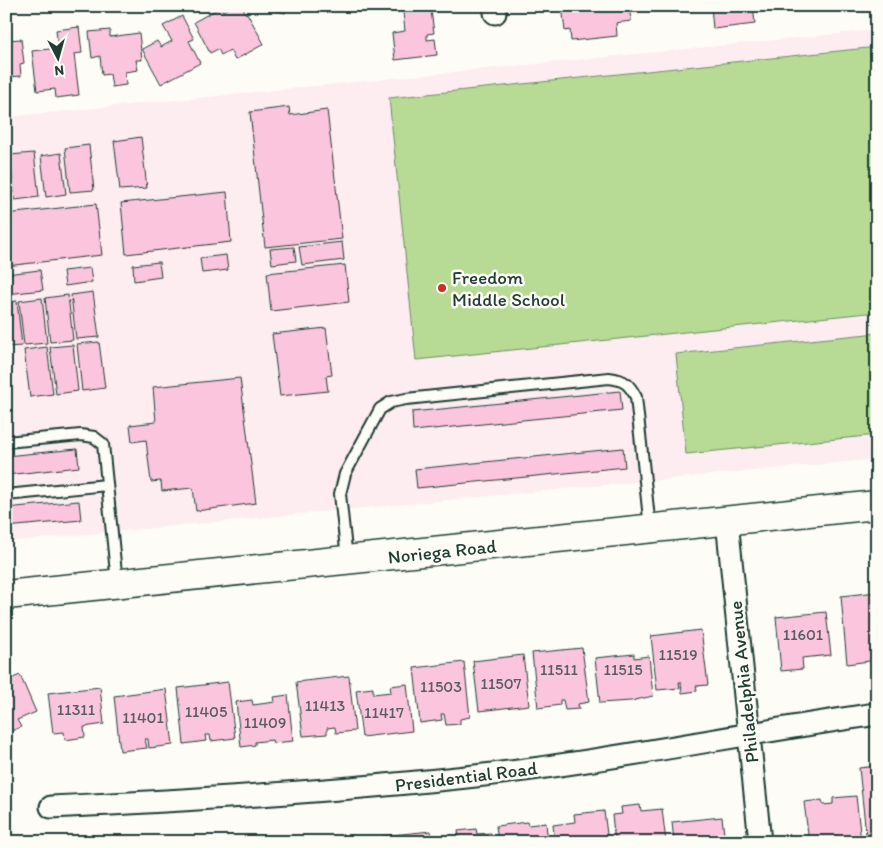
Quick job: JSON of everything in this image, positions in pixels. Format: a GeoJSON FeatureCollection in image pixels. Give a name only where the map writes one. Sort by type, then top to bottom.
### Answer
{"type":"FeatureCollection","features":[{"type":"Feature","properties":{"kind":"street","name":"Noriega Road"},"geometry":{"type":"LineString","coordinates":[[6,595],[877,505]]}},
{"type":"Feature","properties":{"kind":"street","name":"Philadelphia Avenue"},"geometry":{"type":"LineString","coordinates":[[727,521],[760,842]]}},
{"type":"Feature","properties":{"kind":"street","name":"Presidential Road"},"geometry":{"type":"LineString","coordinates":[[51,807],[327,791],[494,774],[749,736],[877,714]]}},
{"type":"Feature","properties":{"kind":"lane"},"geometry":{"type":"LineString","coordinates":[[347,560],[340,494],[345,474],[380,409],[391,402],[406,399],[609,378],[622,379],[629,385],[636,397],[650,529]]}},
{"type":"Feature","properties":{"kind":"lane"},"geometry":{"type":"LineString","coordinates":[[6,442],[81,435],[94,437],[103,444],[117,584]]}},
{"type":"Feature","properties":{"kind":"lane"},"geometry":{"type":"LineString","coordinates":[[6,495],[108,485]]}},
{"type":"Feature","properties":{"kind":"shaded area","name":"Freedom Middle School"},"geometry":{"type":"Polygon","coordinates":[[[877,30],[877,459],[6,542],[6,117],[877,30]]]}},
{"type":"Feature","properties":{"kind":"green space"},"geometry":{"type":"Polygon","coordinates":[[[877,47],[877,312],[416,360],[389,98],[877,47]]]}},
{"type":"Feature","properties":{"kind":"green space"},"geometry":{"type":"Polygon","coordinates":[[[877,333],[877,435],[686,454],[676,354],[877,333]]]}},
{"type":"Feature","properties":{"kind":"building"},"geometry":{"type":"Polygon","coordinates":[[[232,6],[242,6],[264,44],[235,60],[230,50],[221,55],[218,49],[210,53],[194,22],[221,7],[223,11],[232,6]]]}},
{"type":"Feature","properties":{"kind":"building"},"geometry":{"type":"Polygon","coordinates":[[[258,6],[287,6],[285,13],[258,6]]]}},
{"type":"Feature","properties":{"kind":"building"},"geometry":{"type":"Polygon","coordinates":[[[562,6],[629,6],[631,21],[616,23],[617,36],[571,41],[570,30],[565,31],[562,6]]]}},
{"type":"Feature","properties":{"kind":"building"},"geometry":{"type":"Polygon","coordinates":[[[711,6],[753,6],[755,24],[713,29],[711,6]]]}},
{"type":"Feature","properties":{"kind":"building"},"geometry":{"type":"Polygon","coordinates":[[[431,10],[434,33],[427,34],[427,40],[435,39],[437,55],[395,60],[392,33],[405,31],[403,13],[431,10]]]}},
{"type":"Feature","properties":{"kind":"building"},"geometry":{"type":"Polygon","coordinates":[[[182,16],[194,39],[189,41],[200,63],[161,84],[142,49],[157,41],[161,47],[172,41],[163,26],[182,16]]]}},
{"type":"Feature","properties":{"kind":"building"},"geometry":{"type":"Polygon","coordinates":[[[79,27],[82,53],[74,54],[79,95],[56,98],[55,89],[37,91],[32,51],[58,48],[56,30],[79,27]]]}},
{"type":"Feature","properties":{"kind":"building"},"geometry":{"type":"Polygon","coordinates":[[[110,30],[110,37],[139,33],[142,60],[136,60],[138,70],[125,72],[126,85],[112,87],[110,74],[102,75],[100,56],[92,58],[89,32],[110,30]]]}},
{"type":"Feature","properties":{"kind":"building"},"geometry":{"type":"Polygon","coordinates":[[[21,39],[24,63],[20,64],[21,76],[9,77],[11,89],[6,90],[6,40],[21,39]]]}},
{"type":"Feature","properties":{"kind":"building"},"geometry":{"type":"Polygon","coordinates":[[[289,107],[290,115],[327,110],[342,239],[265,247],[250,112],[289,107]]]}},
{"type":"Feature","properties":{"kind":"building"},"geometry":{"type":"Polygon","coordinates":[[[141,137],[147,188],[120,190],[114,141],[141,137]]]}},
{"type":"Feature","properties":{"kind":"building"},"geometry":{"type":"Polygon","coordinates":[[[89,145],[94,190],[70,192],[65,148],[89,145]]]}},
{"type":"Feature","properties":{"kind":"building"},"geometry":{"type":"Polygon","coordinates":[[[34,153],[39,197],[15,200],[10,155],[34,153]]]}},
{"type":"Feature","properties":{"kind":"building"},"geometry":{"type":"Polygon","coordinates":[[[61,153],[66,194],[46,197],[41,156],[61,153]]]}},
{"type":"Feature","properties":{"kind":"building"},"geometry":{"type":"Polygon","coordinates":[[[227,192],[231,242],[126,254],[121,203],[227,192]]]}},
{"type":"Feature","properties":{"kind":"building"},"geometry":{"type":"Polygon","coordinates":[[[96,204],[102,255],[6,266],[6,214],[96,204]]]}},
{"type":"Feature","properties":{"kind":"building"},"geometry":{"type":"Polygon","coordinates":[[[342,242],[344,260],[302,265],[299,247],[342,242]]]}},
{"type":"Feature","properties":{"kind":"building"},"geometry":{"type":"Polygon","coordinates":[[[294,247],[296,261],[272,264],[270,249],[294,247]]]}},
{"type":"Feature","properties":{"kind":"building"},"geometry":{"type":"Polygon","coordinates":[[[226,255],[228,270],[202,273],[200,258],[226,255]]]}},
{"type":"Feature","properties":{"kind":"building"},"geometry":{"type":"Polygon","coordinates":[[[159,262],[161,277],[134,281],[133,265],[159,262]]]}},
{"type":"Feature","properties":{"kind":"building"},"geometry":{"type":"Polygon","coordinates":[[[345,265],[349,302],[271,311],[267,273],[345,265]]]}},
{"type":"Feature","properties":{"kind":"building"},"geometry":{"type":"Polygon","coordinates":[[[90,268],[92,282],[65,286],[63,271],[90,268]]]}},
{"type":"Feature","properties":{"kind":"building"},"geometry":{"type":"Polygon","coordinates":[[[40,270],[43,290],[6,294],[6,274],[40,270]]]}},
{"type":"Feature","properties":{"kind":"building"},"geometry":{"type":"Polygon","coordinates":[[[93,292],[99,337],[76,339],[71,295],[93,292]]]}},
{"type":"Feature","properties":{"kind":"building"},"geometry":{"type":"Polygon","coordinates":[[[68,295],[73,340],[50,342],[45,298],[68,295]]]}},
{"type":"Feature","properties":{"kind":"building"},"geometry":{"type":"Polygon","coordinates":[[[42,298],[47,343],[24,345],[19,301],[42,298]]]}},
{"type":"Feature","properties":{"kind":"building"},"geometry":{"type":"Polygon","coordinates":[[[17,301],[22,346],[6,347],[6,302],[17,301]]]}},
{"type":"Feature","properties":{"kind":"building"},"geometry":{"type":"Polygon","coordinates":[[[326,328],[332,375],[326,376],[328,391],[280,396],[272,334],[326,328]]]}},
{"type":"Feature","properties":{"kind":"building"},"geometry":{"type":"Polygon","coordinates":[[[99,342],[105,388],[82,391],[77,344],[99,342]]]}},
{"type":"Feature","properties":{"kind":"building"},"geometry":{"type":"Polygon","coordinates":[[[73,345],[78,391],[56,394],[50,347],[73,345]]]}},
{"type":"Feature","properties":{"kind":"building"},"geometry":{"type":"Polygon","coordinates":[[[47,347],[53,394],[30,397],[24,350],[47,347]]]}},
{"type":"Feature","properties":{"kind":"building"},"geometry":{"type":"Polygon","coordinates":[[[240,378],[256,503],[196,511],[193,488],[162,491],[161,481],[151,482],[146,440],[132,442],[130,425],[156,422],[153,387],[240,378]]]}},
{"type":"Feature","properties":{"kind":"building"},"geometry":{"type":"Polygon","coordinates":[[[620,391],[622,410],[413,431],[412,412],[620,391]]]}},
{"type":"Feature","properties":{"kind":"building"},"geometry":{"type":"Polygon","coordinates":[[[623,448],[625,467],[417,488],[415,469],[623,448]]]}},
{"type":"Feature","properties":{"kind":"building"},"geometry":{"type":"Polygon","coordinates":[[[77,449],[79,467],[6,475],[6,456],[77,449]]]}},
{"type":"Feature","properties":{"kind":"building"},"geometry":{"type":"Polygon","coordinates":[[[79,501],[81,520],[6,527],[6,508],[79,501]]]}},
{"type":"Feature","properties":{"kind":"building"},"geometry":{"type":"Polygon","coordinates":[[[877,592],[877,660],[847,664],[841,596],[877,592]]]}},
{"type":"Feature","properties":{"kind":"building"},"geometry":{"type":"Polygon","coordinates":[[[826,612],[831,655],[802,658],[803,669],[781,671],[776,617],[826,612]]]}},
{"type":"Feature","properties":{"kind":"building"},"geometry":{"type":"Polygon","coordinates":[[[701,630],[708,685],[696,686],[697,691],[682,693],[681,682],[679,682],[680,688],[657,690],[651,636],[701,630]]]}},
{"type":"Feature","properties":{"kind":"building"},"geometry":{"type":"Polygon","coordinates":[[[582,648],[589,702],[578,704],[579,709],[565,710],[563,700],[560,700],[560,705],[538,708],[532,653],[582,648]]]}},
{"type":"Feature","properties":{"kind":"building"},"geometry":{"type":"Polygon","coordinates":[[[634,654],[634,658],[649,656],[653,696],[631,701],[600,703],[595,658],[634,654]]]}},
{"type":"Feature","properties":{"kind":"building"},"geometry":{"type":"Polygon","coordinates":[[[523,655],[529,705],[479,711],[473,661],[523,655]]]}},
{"type":"Feature","properties":{"kind":"building"},"geometry":{"type":"Polygon","coordinates":[[[464,662],[470,717],[460,719],[460,724],[446,725],[444,714],[441,714],[442,720],[420,723],[414,668],[464,662]]]}},
{"type":"Feature","properties":{"kind":"building"},"geometry":{"type":"Polygon","coordinates":[[[20,675],[36,712],[17,720],[21,727],[6,733],[6,681],[20,675]]]}},
{"type":"Feature","properties":{"kind":"building"},"geometry":{"type":"Polygon","coordinates":[[[349,676],[355,731],[336,733],[335,727],[327,728],[327,734],[303,736],[296,682],[349,676]]]}},
{"type":"Feature","properties":{"kind":"building"},"geometry":{"type":"Polygon","coordinates":[[[228,682],[235,738],[211,741],[210,735],[205,735],[206,741],[184,744],[178,688],[228,682]]]}},
{"type":"Feature","properties":{"kind":"building"},"geometry":{"type":"Polygon","coordinates":[[[407,684],[412,731],[362,737],[356,690],[373,688],[373,694],[391,692],[390,686],[407,684]]]}},
{"type":"Feature","properties":{"kind":"building"},"geometry":{"type":"Polygon","coordinates":[[[100,687],[104,724],[84,727],[85,737],[65,740],[64,732],[53,733],[48,693],[100,687]]]}},
{"type":"Feature","properties":{"kind":"building"},"geometry":{"type":"Polygon","coordinates":[[[166,689],[173,745],[149,748],[148,739],[145,739],[147,748],[120,751],[114,696],[166,689]]]}},
{"type":"Feature","properties":{"kind":"building"},"geometry":{"type":"Polygon","coordinates":[[[288,695],[293,741],[273,743],[272,740],[255,742],[255,745],[241,747],[236,702],[252,700],[253,705],[275,702],[274,697],[288,695]]]}},
{"type":"Feature","properties":{"kind":"building"},"geometry":{"type":"Polygon","coordinates":[[[877,766],[877,833],[866,834],[859,768],[877,766]]]}},
{"type":"Feature","properties":{"kind":"building"},"geometry":{"type":"Polygon","coordinates":[[[856,796],[861,841],[809,842],[804,802],[822,800],[823,805],[833,804],[833,798],[856,796]]]}},
{"type":"Feature","properties":{"kind":"building"},"geometry":{"type":"Polygon","coordinates":[[[640,805],[641,811],[662,809],[666,842],[615,842],[612,815],[622,814],[621,807],[640,805]]]}},
{"type":"Feature","properties":{"kind":"building"},"geometry":{"type":"Polygon","coordinates":[[[604,811],[608,842],[555,842],[553,825],[575,822],[574,814],[604,811]]]}},
{"type":"Feature","properties":{"kind":"building"},"geometry":{"type":"Polygon","coordinates":[[[722,817],[725,842],[674,842],[672,822],[722,817]]]}},
{"type":"Feature","properties":{"kind":"building"},"geometry":{"type":"Polygon","coordinates":[[[527,822],[528,825],[546,823],[548,842],[498,842],[496,826],[527,822]]]}},
{"type":"Feature","properties":{"kind":"building"},"geometry":{"type":"Polygon","coordinates":[[[476,829],[477,834],[491,833],[492,842],[440,842],[440,839],[459,837],[458,831],[476,829]]]}},
{"type":"Feature","properties":{"kind":"building"},"geometry":{"type":"Polygon","coordinates":[[[431,831],[432,842],[382,842],[382,836],[431,831]]]}},
{"type":"Feature","properties":{"kind":"building"},"geometry":{"type":"Polygon","coordinates":[[[374,837],[375,842],[355,842],[355,839],[374,837]]]}},
{"type":"Feature","properties":{"kind":"place","name":"Freedom Middle School"},"geometry":{"type":"Point","coordinates":[442,288]}}]}
